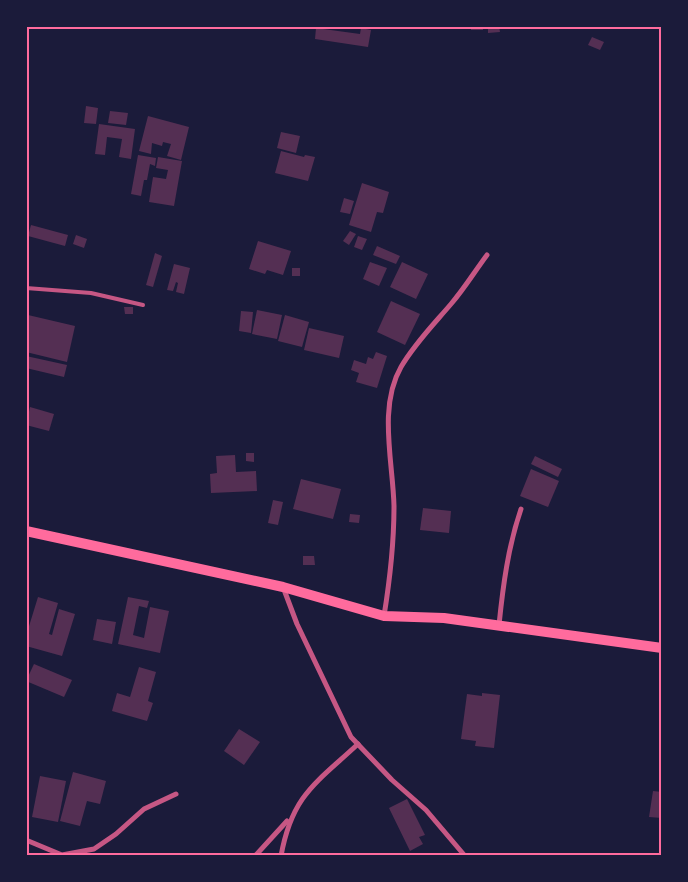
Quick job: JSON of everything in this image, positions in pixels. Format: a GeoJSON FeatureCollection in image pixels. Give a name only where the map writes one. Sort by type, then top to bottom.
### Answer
{"type":"FeatureCollection","features":[{"type":"Feature","properties":{"kind":"main road"},"geometry":{"type":"LineString","coordinates":[[26,531],[283,587],[384,616],[444,618],[662,648]]}},
{"type":"Feature","properties":{"kind":"street"},"geometry":{"type":"LineString","coordinates":[[384,616],[392,552],[394,506],[389,426],[392,397],[400,368],[487,255]]}},
{"type":"Feature","properties":{"kind":"street"},"geometry":{"type":"LineString","coordinates":[[498,626],[507,561],[513,532],[521,509]]}},
{"type":"Feature","properties":{"kind":"street"},"geometry":{"type":"LineString","coordinates":[[283,587],[309,649],[351,737],[392,780],[426,810],[465,856]]}},
{"type":"Feature","properties":{"kind":"street"},"geometry":{"type":"LineString","coordinates":[[255,856],[290,819],[314,783],[358,744]]}},
{"type":"Feature","properties":{"kind":"street"},"geometry":{"type":"LineString","coordinates":[[26,840],[62,855],[94,849],[116,834],[144,809],[176,794]]}},
{"type":"Feature","properties":{"kind":"street"},"geometry":{"type":"LineString","coordinates":[[281,856],[290,819]]}},
{"type":"Feature","properties":{"kind":"lane"},"geometry":{"type":"LineString","coordinates":[[26,288],[91,293],[143,305]]}},
{"type":"Feature","properties":{"kind":"building"},"geometry":{"type":"Polygon","coordinates":[[[471,26],[483,26],[483,30],[471,30],[471,26]]]}},
{"type":"Feature","properties":{"kind":"building"},"geometry":{"type":"Polygon","coordinates":[[[488,26],[499,26],[500,32],[488,33],[488,26]]]}},
{"type":"Feature","properties":{"kind":"building"},"geometry":{"type":"Polygon","coordinates":[[[316,28],[360,34],[361,28],[371,30],[368,47],[315,39],[316,28]]]}},
{"type":"Feature","properties":{"kind":"building"},"geometry":{"type":"Polygon","coordinates":[[[592,37],[604,42],[600,50],[588,45],[592,37]]]}},
{"type":"Feature","properties":{"kind":"building"},"geometry":{"type":"Polygon","coordinates":[[[86,106],[98,108],[96,124],[84,123],[86,106]]]}},
{"type":"Feature","properties":{"kind":"building"},"geometry":{"type":"Polygon","coordinates":[[[110,111],[128,113],[126,125],[108,123],[110,111]]]}},
{"type":"Feature","properties":{"kind":"building"},"geometry":{"type":"Polygon","coordinates":[[[148,116],[189,127],[181,160],[167,156],[171,144],[163,142],[162,146],[152,143],[151,154],[139,151],[148,116]]]}},
{"type":"Feature","properties":{"kind":"building"},"geometry":{"type":"Polygon","coordinates":[[[99,124],[135,129],[131,159],[119,157],[122,139],[107,137],[105,155],[95,154],[99,124]]]}},
{"type":"Feature","properties":{"kind":"building"},"geometry":{"type":"Polygon","coordinates":[[[281,132],[300,136],[296,153],[277,148],[281,132]]]}},
{"type":"Feature","properties":{"kind":"building"},"geometry":{"type":"Polygon","coordinates":[[[281,151],[304,157],[305,155],[315,157],[308,181],[275,173],[281,151]]]}},
{"type":"Feature","properties":{"kind":"building"},"geometry":{"type":"Polygon","coordinates":[[[138,155],[156,158],[155,166],[150,164],[141,196],[131,194],[138,155]]]}},
{"type":"Feature","properties":{"kind":"building"},"geometry":{"type":"Polygon","coordinates":[[[158,157],[182,161],[174,206],[149,202],[153,177],[166,179],[168,170],[156,168],[158,157]]]}},
{"type":"Feature","properties":{"kind":"building"},"geometry":{"type":"Polygon","coordinates":[[[362,183],[389,192],[383,213],[377,212],[371,232],[349,225],[362,183]]]}},
{"type":"Feature","properties":{"kind":"building"},"geometry":{"type":"Polygon","coordinates":[[[344,198],[354,201],[350,214],[340,212],[344,198]]]}},
{"type":"Feature","properties":{"kind":"building"},"geometry":{"type":"Polygon","coordinates":[[[31,225],[68,235],[65,246],[28,236],[31,225]]]}},
{"type":"Feature","properties":{"kind":"building"},"geometry":{"type":"Polygon","coordinates":[[[350,231],[356,234],[349,245],[343,241],[350,231]]]}},
{"type":"Feature","properties":{"kind":"building"},"geometry":{"type":"Polygon","coordinates":[[[76,235],[87,239],[84,248],[73,244],[76,235]]]}},
{"type":"Feature","properties":{"kind":"building"},"geometry":{"type":"Polygon","coordinates":[[[358,236],[367,239],[362,250],[354,247],[358,236]]]}},
{"type":"Feature","properties":{"kind":"building"},"geometry":{"type":"Polygon","coordinates":[[[258,241],[291,251],[283,275],[267,270],[265,274],[249,269],[258,241]]]}},
{"type":"Feature","properties":{"kind":"building"},"geometry":{"type":"Polygon","coordinates":[[[377,246],[400,256],[396,264],[373,255],[377,246]]]}},
{"type":"Feature","properties":{"kind":"building"},"geometry":{"type":"Polygon","coordinates":[[[155,253],[162,256],[153,287],[146,285],[155,253]]]}},
{"type":"Feature","properties":{"kind":"building"},"geometry":{"type":"Polygon","coordinates":[[[370,262],[387,268],[379,286],[363,279],[370,262]]]}},
{"type":"Feature","properties":{"kind":"building"},"geometry":{"type":"Polygon","coordinates":[[[402,262],[428,274],[416,299],[390,287],[402,262]]]}},
{"type":"Feature","properties":{"kind":"building"},"geometry":{"type":"Polygon","coordinates":[[[174,264],[190,268],[184,294],[176,292],[178,283],[176,282],[173,291],[167,290],[174,264]]]}},
{"type":"Feature","properties":{"kind":"building"},"geometry":{"type":"Polygon","coordinates":[[[292,268],[300,268],[300,276],[292,276],[292,268]]]}},
{"type":"Feature","properties":{"kind":"building"},"geometry":{"type":"Polygon","coordinates":[[[391,301],[420,314],[405,345],[377,332],[391,301]]]}},
{"type":"Feature","properties":{"kind":"building"},"geometry":{"type":"Polygon","coordinates":[[[124,307],[133,307],[133,314],[125,314],[124,307]]]}},
{"type":"Feature","properties":{"kind":"building"},"geometry":{"type":"Polygon","coordinates":[[[257,310],[282,315],[277,339],[252,334],[257,310]]]}},
{"type":"Feature","properties":{"kind":"building"},"geometry":{"type":"Polygon","coordinates":[[[241,311],[253,312],[251,333],[239,331],[241,311]]]}},
{"type":"Feature","properties":{"kind":"building"},"geometry":{"type":"Polygon","coordinates":[[[28,315],[75,326],[67,362],[26,352],[28,315]]]}},
{"type":"Feature","properties":{"kind":"building"},"geometry":{"type":"Polygon","coordinates":[[[285,315],[309,322],[302,347],[278,341],[285,315]]]}},
{"type":"Feature","properties":{"kind":"building"},"geometry":{"type":"Polygon","coordinates":[[[309,328],[344,336],[339,358],[304,350],[309,328]]]}},
{"type":"Feature","properties":{"kind":"building"},"geometry":{"type":"Polygon","coordinates":[[[376,352],[387,356],[377,388],[356,382],[359,373],[351,370],[354,360],[366,364],[368,357],[373,359],[376,352]]]}},
{"type":"Feature","properties":{"kind":"building"},"geometry":{"type":"Polygon","coordinates":[[[26,356],[67,365],[64,377],[26,368],[26,356]]]}},
{"type":"Feature","properties":{"kind":"building"},"geometry":{"type":"Polygon","coordinates":[[[30,407],[54,414],[49,431],[26,425],[30,407]]]}},
{"type":"Feature","properties":{"kind":"building"},"geometry":{"type":"Polygon","coordinates":[[[246,453],[254,453],[254,462],[246,461],[246,453]]]}},
{"type":"Feature","properties":{"kind":"building"},"geometry":{"type":"Polygon","coordinates":[[[235,455],[236,472],[256,471],[257,491],[211,493],[210,474],[217,473],[216,456],[235,455]]]}},
{"type":"Feature","properties":{"kind":"building"},"geometry":{"type":"Polygon","coordinates":[[[535,456],[562,469],[558,477],[531,464],[535,456]]]}},
{"type":"Feature","properties":{"kind":"building"},"geometry":{"type":"Polygon","coordinates":[[[531,469],[559,481],[548,507],[520,496],[531,469]]]}},
{"type":"Feature","properties":{"kind":"building"},"geometry":{"type":"Polygon","coordinates":[[[301,479],[341,489],[333,519],[293,509],[301,479]]]}},
{"type":"Feature","properties":{"kind":"building"},"geometry":{"type":"Polygon","coordinates":[[[273,500],[283,502],[278,525],[268,523],[273,500]]]}},
{"type":"Feature","properties":{"kind":"building"},"geometry":{"type":"Polygon","coordinates":[[[423,508],[451,511],[449,533],[420,530],[423,508]]]}},
{"type":"Feature","properties":{"kind":"building"},"geometry":{"type":"Polygon","coordinates":[[[350,514],[360,515],[359,523],[349,522],[350,514]]]}},
{"type":"Feature","properties":{"kind":"building"},"geometry":{"type":"Polygon","coordinates":[[[303,556],[314,556],[315,565],[303,565],[303,556]]]}},
{"type":"Feature","properties":{"kind":"building"},"geometry":{"type":"Polygon","coordinates":[[[38,597],[58,603],[49,634],[52,635],[59,609],[75,614],[62,656],[26,646],[26,636],[38,597]]]}},
{"type":"Feature","properties":{"kind":"building"},"geometry":{"type":"Polygon","coordinates":[[[128,597],[149,601],[147,608],[139,606],[133,635],[144,638],[150,607],[169,611],[160,653],[118,644],[128,597]]]}},
{"type":"Feature","properties":{"kind":"building"},"geometry":{"type":"Polygon","coordinates":[[[97,619],[116,622],[112,644],[93,640],[97,619]]]}},
{"type":"Feature","properties":{"kind":"building"},"geometry":{"type":"Polygon","coordinates":[[[34,664],[72,680],[64,697],[26,681],[34,664]]]}},
{"type":"Feature","properties":{"kind":"building"},"geometry":{"type":"Polygon","coordinates":[[[139,667],[156,672],[148,701],[153,703],[147,721],[112,711],[117,693],[130,697],[139,667]]]}},
{"type":"Feature","properties":{"kind":"building"},"geometry":{"type":"Polygon","coordinates":[[[482,693],[500,695],[494,748],[475,746],[476,741],[461,739],[467,694],[482,696],[482,693]]]}},
{"type":"Feature","properties":{"kind":"building"},"geometry":{"type":"Polygon","coordinates":[[[239,729],[260,742],[244,765],[224,751],[239,729]]]}},
{"type":"Feature","properties":{"kind":"building"},"geometry":{"type":"Polygon","coordinates":[[[73,772],[106,781],[100,804],[87,801],[80,826],[60,821],[73,772]]]}},
{"type":"Feature","properties":{"kind":"building"},"geometry":{"type":"Polygon","coordinates":[[[40,776],[66,781],[58,822],[32,817],[40,776]]]}},
{"type":"Feature","properties":{"kind":"building"},"geometry":{"type":"Polygon","coordinates":[[[653,791],[662,792],[662,818],[649,817],[653,791]]]}},
{"type":"Feature","properties":{"kind":"building"},"geometry":{"type":"Polygon","coordinates":[[[407,799],[425,835],[419,837],[423,844],[410,851],[389,808],[407,799]]]}}]}
